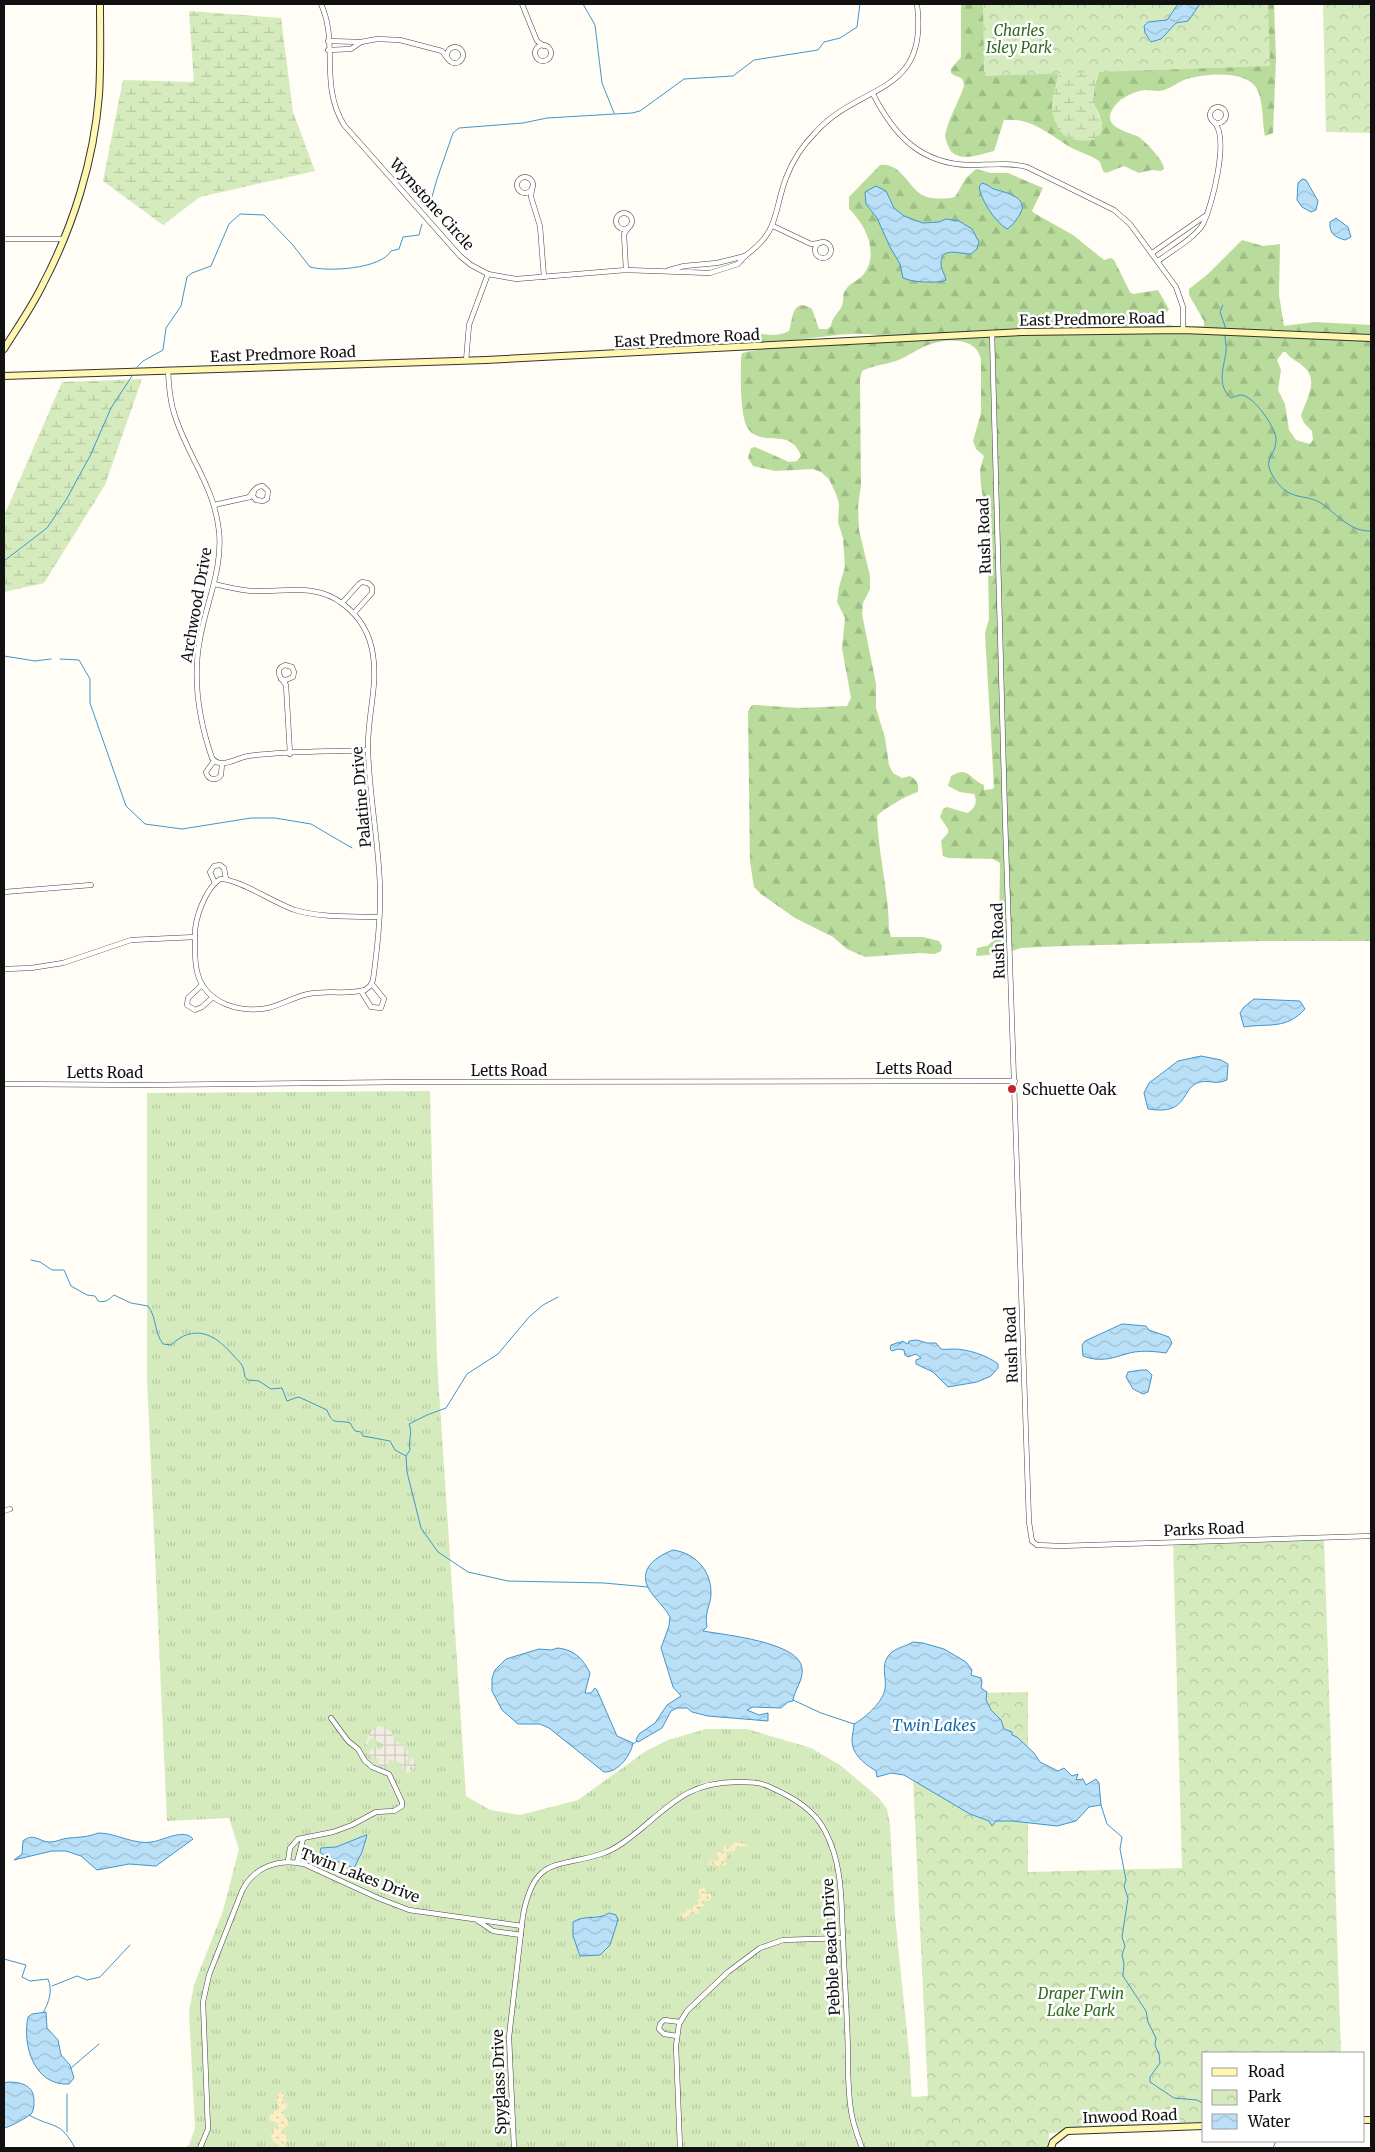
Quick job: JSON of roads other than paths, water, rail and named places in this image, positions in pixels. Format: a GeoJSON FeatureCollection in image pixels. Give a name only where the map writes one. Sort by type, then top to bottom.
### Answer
{"type":"FeatureCollection","features":[{"type":"Feature","properties":{"kind":"street"},"geometry":{"type":"LineString","coordinates":[[4,349],[43,284],[63,239],[82,185],[93,138],[99,96],[100,4]]}},
{"type":"Feature","properties":{"kind":"street","name":"Wynstone Circle"},"geometry":{"type":"LineString","coordinates":[[321,4],[326,21],[332,98],[344,125],[460,256],[471,265],[488,274],[508,279],[626,270],[669,270],[684,273],[718,271],[738,264],[762,241],[773,226],[787,176],[805,145],[825,123],[841,110],[873,94],[902,73],[910,61],[919,31],[918,4]]}},
{"type":"Feature","properties":{"kind":"street"},"geometry":{"type":"LineString","coordinates":[[522,4],[537,41],[535,55],[538,59],[545,60],[549,58],[548,48],[537,41]]}},
{"type":"Feature","properties":{"kind":"street"},"geometry":{"type":"LineString","coordinates":[[328,42],[400,40],[442,51],[454,47],[459,48],[462,52],[462,58],[453,62],[442,51]]}},
{"type":"Feature","properties":{"kind":"street"},"geometry":{"type":"LineString","coordinates":[[328,50],[350,49],[361,42]]}},
{"type":"Feature","properties":{"kind":"street"},"geometry":{"type":"LineString","coordinates":[[536,50],[539,46],[544,46]]}},
{"type":"Feature","properties":{"kind":"street"},"geometry":{"type":"LineString","coordinates":[[447,58],[447,53],[450,49]]}},
{"type":"Feature","properties":{"kind":"street"},"geometry":{"type":"LineString","coordinates":[[873,94],[882,112],[900,136],[920,152],[936,159],[960,165],[1015,164],[1027,167],[1114,210],[1130,224],[1158,260],[1179,293],[1183,307],[1183,330]]}},
{"type":"Feature","properties":{"kind":"street"},"geometry":{"type":"LineString","coordinates":[[1158,260],[1182,243],[1203,224],[1215,193],[1219,162],[1219,128],[1226,114],[1223,109],[1218,107],[1210,113],[1211,118],[1219,128]]}},
{"type":"Feature","properties":{"kind":"street"},"geometry":{"type":"LineString","coordinates":[[1214,122],[1223,121]]}},
{"type":"Feature","properties":{"kind":"street"},"geometry":{"type":"LineString","coordinates":[[531,196],[517,186],[518,181],[522,177],[527,177],[531,181],[531,196],[540,226],[544,277]]}},
{"type":"Feature","properties":{"kind":"street"},"geometry":{"type":"LineString","coordinates":[[523,192],[532,188]]}},
{"type":"Feature","properties":{"kind":"street"},"geometry":{"type":"LineString","coordinates":[[624,234],[631,220],[629,215],[624,213],[619,214],[616,218],[616,223],[624,234],[626,270]]}},
{"type":"Feature","properties":{"kind":"street"},"geometry":{"type":"LineString","coordinates":[[1152,253],[1205,216]]}},
{"type":"Feature","properties":{"kind":"street"},"geometry":{"type":"LineString","coordinates":[[773,226],[811,244],[825,242],[831,249],[830,254],[826,257],[820,257],[811,244]]}},
{"type":"Feature","properties":{"kind":"street"},"geometry":{"type":"LineString","coordinates":[[619,227],[629,227]]}},
{"type":"Feature","properties":{"kind":"street"},"geometry":{"type":"LineString","coordinates":[[1177,235],[1182,243]]}},
{"type":"Feature","properties":{"kind":"street"},"geometry":{"type":"LineString","coordinates":[[4,239],[63,239]]}},
{"type":"Feature","properties":{"kind":"street"},"geometry":{"type":"LineString","coordinates":[[816,252],[816,247],[820,243]]}},
{"type":"Feature","properties":{"kind":"street","name":"Wynstone Circle"},"geometry":{"type":"LineString","coordinates":[[669,270],[684,266],[717,263],[745,256]]}},
{"type":"Feature","properties":{"kind":"street"},"geometry":{"type":"LineString","coordinates":[[466,361],[469,325],[488,274]]}},
{"type":"Feature","properties":{"kind":"street","name":"East Predmore Road"},"geometry":{"type":"LineString","coordinates":[[4,376],[466,361],[992,333],[1183,330],[1371,338]]}},
{"type":"Feature","properties":{"kind":"street","name":"Rush Road"},"geometry":{"type":"LineString","coordinates":[[992,333],[1005,818],[1029,1522],[1032,1541],[1037,1545]]}},
{"type":"Feature","properties":{"kind":"street","name":"Archwood Drive"},"geometry":{"type":"LineString","coordinates":[[168,370],[170,394],[176,420],[207,483],[214,505],[220,553],[199,641],[197,679],[201,721],[214,761],[206,772],[208,777],[212,780],[222,776],[222,764]]}},
{"type":"Feature","properties":{"kind":"street"},"geometry":{"type":"LineString","coordinates":[[214,505],[249,497],[261,502],[266,500],[268,491],[265,487],[260,486],[249,497]]}},
{"type":"Feature","properties":{"kind":"street"},"geometry":{"type":"LineString","coordinates":[[254,490],[253,496],[256,500]]}},
{"type":"Feature","properties":{"kind":"street"},"geometry":{"type":"LineString","coordinates":[[342,603],[362,582],[370,584],[372,593],[354,613]]}},
{"type":"Feature","properties":{"kind":"street","name":"Palatine Drive"},"geometry":{"type":"LineString","coordinates":[[214,584],[256,592],[306,590],[324,594],[342,603],[354,613],[366,631],[373,654],[374,666],[368,750],[379,860],[380,892],[372,984]]}},
{"type":"Feature","properties":{"kind":"street"},"geometry":{"type":"LineString","coordinates":[[286,685],[294,675],[290,666],[285,665],[279,669],[278,674],[286,685],[290,754]]}},
{"type":"Feature","properties":{"kind":"street"},"geometry":{"type":"LineString","coordinates":[[281,679],[291,679]]}},
{"type":"Feature","properties":{"kind":"street"},"geometry":{"type":"LineString","coordinates":[[214,761],[222,764],[249,756],[368,750]]}},
{"type":"Feature","properties":{"kind":"street"},"geometry":{"type":"LineString","coordinates":[[215,883],[210,872],[214,866],[220,865],[224,868],[226,879]]}},
{"type":"Feature","properties":{"kind":"street"},"geometry":{"type":"LineString","coordinates":[[361,991],[371,1007],[381,1008],[384,999],[372,984],[368,989],[361,991],[312,993],[274,1006],[254,1009],[230,1007],[213,997],[202,985],[195,964],[195,937],[199,911],[215,883],[220,879],[226,879],[288,907],[304,912],[379,917]]}},
{"type":"Feature","properties":{"kind":"street"},"geometry":{"type":"LineString","coordinates":[[4,892],[91,885]]}},
{"type":"Feature","properties":{"kind":"street"},"geometry":{"type":"LineString","coordinates":[[4,969],[31,968],[64,963],[131,940],[195,937]]}},
{"type":"Feature","properties":{"kind":"street"},"geometry":{"type":"LineString","coordinates":[[202,985],[188,998],[187,1005],[195,1010],[202,1007],[213,997]]}},
{"type":"Feature","properties":{"kind":"street","name":"Letts Road"},"geometry":{"type":"LineString","coordinates":[[4,1084],[1015,1081]]}},
{"type":"Feature","properties":{"kind":"street"},"geometry":{"type":"LineString","coordinates":[[4,1511],[10,1509]]}},
{"type":"Feature","properties":{"kind":"street","name":"Parks Road"},"geometry":{"type":"LineString","coordinates":[[1037,1545],[1060,1546],[1371,1536]]}},
{"type":"Feature","properties":{"kind":"street"},"geometry":{"type":"LineString","coordinates":[[288,1861],[289,1851],[294,1842],[344,1828],[376,1812],[394,1811],[402,1805],[390,1774],[372,1767],[364,1761],[358,1749],[348,1742],[331,1718]]}},
{"type":"Feature","properties":{"kind":"street","name":"Pebble Beach Drive"},"geometry":{"type":"LineString","coordinates":[[522,1926],[527,1897],[535,1880],[542,1872],[554,1864],[604,1853],[617,1847],[666,1806],[690,1790],[710,1784],[752,1782],[763,1784],[795,1799],[811,1811],[825,1830],[836,1857],[840,1874],[851,2105],[862,2148]]}},
{"type":"Feature","properties":{"kind":"street"},"geometry":{"type":"LineString","coordinates":[[296,1862],[303,1839]]}},
{"type":"Feature","properties":{"kind":"street","name":"Twin Lakes Drive"},"geometry":{"type":"LineString","coordinates":[[200,2148],[208,2129],[202,2024],[203,2002],[207,1984],[247,1882],[256,1873],[269,1865],[288,1861],[296,1862],[396,1906],[419,1912],[522,1926]]}},
{"type":"Feature","properties":{"kind":"street","name":"Twin Lakes Drive"},"geometry":{"type":"LineString","coordinates":[[477,1920],[493,1931],[521,1935]]}},
{"type":"Feature","properties":{"kind":"street","name":"Spyglass Drive"},"geometry":{"type":"LineString","coordinates":[[514,2148],[509,2037],[522,1926]]}},
{"type":"Feature","properties":{"kind":"street"},"geometry":{"type":"LineString","coordinates":[[680,2148],[677,2036],[680,2022],[699,1998],[760,1948],[783,1940],[843,1938]]}},
{"type":"Feature","properties":{"kind":"street"},"geometry":{"type":"LineString","coordinates":[[677,2036],[664,2034],[659,2029],[660,2024],[664,2020],[680,2022]]}},
{"type":"Feature","properties":{"kind":"street","name":"Inwood Road"},"geometry":{"type":"LineString","coordinates":[[1051,2148],[1053,2142],[1058,2137],[1067,2132],[1202,2126]]}},
{"type":"Feature","properties":{"kind":"water"},"geometry":{"type":"Polygon","coordinates":[[[1178,4],[1200,4],[1188,21],[1176,23],[1161,39],[1151,42],[1145,33],[1144,26],[1148,22],[1167,20],[1178,4]]]}},
{"type":"Feature","properties":{"kind":"water"},"geometry":{"type":"Polygon","coordinates":[[[1302,179],[1306,180],[1318,201],[1316,210],[1311,212],[1302,207],[1297,200],[1298,183],[1302,179]]]}},
{"type":"Feature","properties":{"kind":"water"},"geometry":{"type":"Polygon","coordinates":[[[982,183],[1020,200],[1022,208],[1019,216],[1007,229],[993,216],[986,204],[979,187],[982,183]]]}},
{"type":"Feature","properties":{"kind":"water"},"geometry":{"type":"Polygon","coordinates":[[[876,186],[886,191],[894,208],[904,216],[923,223],[939,222],[946,219],[959,221],[972,229],[979,242],[977,249],[971,254],[952,252],[944,255],[941,266],[946,280],[924,282],[903,278],[900,264],[877,218],[866,204],[865,192],[876,186]]]}},
{"type":"Feature","properties":{"kind":"water"},"geometry":{"type":"Polygon","coordinates":[[[1336,218],[1348,227],[1351,237],[1345,240],[1333,234],[1330,222],[1336,218]]]}},
{"type":"Feature","properties":{"kind":"water"},"geometry":{"type":"Polygon","coordinates":[[[1254,999],[1300,1001],[1305,1009],[1298,1016],[1284,1023],[1244,1027],[1240,1013],[1254,999]]]}},
{"type":"Feature","properties":{"kind":"water"},"geometry":{"type":"Polygon","coordinates":[[[1201,1056],[1221,1060],[1228,1064],[1227,1080],[1200,1082],[1189,1089],[1178,1105],[1161,1110],[1148,1109],[1144,1093],[1149,1083],[1178,1061],[1201,1056]]]}},
{"type":"Feature","properties":{"kind":"water"},"geometry":{"type":"Polygon","coordinates":[[[1122,1324],[1146,1326],[1149,1330],[1169,1337],[1172,1343],[1166,1353],[1141,1351],[1099,1359],[1083,1356],[1082,1345],[1085,1341],[1122,1324]]]}},
{"type":"Feature","properties":{"kind":"water"},"geometry":{"type":"Polygon","coordinates":[[[917,1340],[936,1343],[941,1349],[959,1349],[977,1353],[998,1364],[998,1368],[991,1376],[977,1382],[948,1387],[933,1372],[916,1364],[916,1360],[921,1358],[916,1354],[908,1357],[905,1355],[904,1350],[892,1351],[890,1349],[891,1345],[900,1342],[900,1344],[902,1341],[908,1344],[909,1341],[917,1340]]]}},
{"type":"Feature","properties":{"kind":"water"},"geometry":{"type":"Polygon","coordinates":[[[1147,1370],[1152,1375],[1148,1392],[1143,1394],[1133,1389],[1126,1377],[1128,1372],[1147,1370]]]}},
{"type":"Feature","properties":{"kind":"water"},"geometry":{"type":"Polygon","coordinates":[[[673,1550],[695,1559],[705,1570],[708,1577],[711,1598],[706,1617],[707,1627],[703,1631],[760,1641],[788,1652],[798,1659],[802,1672],[793,1701],[788,1702],[781,1708],[753,1707],[747,1710],[759,1715],[768,1713],[768,1721],[708,1716],[692,1712],[687,1708],[677,1708],[671,1711],[662,1728],[638,1742],[636,1740],[639,1734],[655,1723],[667,1705],[681,1696],[673,1687],[661,1648],[669,1626],[670,1617],[653,1595],[646,1580],[648,1567],[658,1557],[673,1550]]]}},
{"type":"Feature","properties":{"kind":"water","name":"Twin Lakes"},"geometry":{"type":"Polygon","coordinates":[[[913,1642],[944,1649],[966,1662],[972,1670],[971,1675],[981,1678],[981,1688],[987,1692],[986,1700],[991,1710],[1001,1720],[1004,1729],[1012,1732],[1012,1735],[1017,1737],[1034,1753],[1040,1762],[1058,1771],[1064,1768],[1072,1776],[1078,1774],[1076,1780],[1083,1779],[1086,1785],[1096,1779],[1099,1783],[1101,1805],[1089,1807],[1076,1821],[1057,1826],[996,1821],[992,1826],[989,1821],[970,1814],[904,1775],[891,1773],[877,1777],[876,1771],[864,1762],[854,1750],[852,1740],[854,1724],[873,1709],[884,1694],[886,1659],[895,1650],[913,1642]]]}},
{"type":"Feature","properties":{"kind":"water"},"geometry":{"type":"Polygon","coordinates":[[[558,1648],[574,1653],[581,1659],[590,1673],[585,1693],[591,1693],[595,1688],[597,1690],[617,1736],[633,1743],[627,1758],[614,1770],[604,1772],[549,1728],[540,1724],[518,1724],[502,1710],[492,1691],[492,1678],[495,1670],[506,1659],[539,1649],[551,1650],[558,1648]]]}},
{"type":"Feature","properties":{"kind":"water"},"geometry":{"type":"Polygon","coordinates":[[[98,1833],[138,1842],[152,1842],[179,1835],[189,1836],[193,1839],[156,1866],[129,1864],[97,1870],[81,1856],[66,1851],[52,1851],[14,1860],[22,1854],[23,1841],[30,1837],[53,1842],[98,1833]]]}},
{"type":"Feature","properties":{"kind":"water"},"geometry":{"type":"Polygon","coordinates":[[[367,1835],[362,1852],[354,1868],[324,1856],[320,1852],[321,1848],[336,1847],[367,1835]]]}},
{"type":"Feature","properties":{"kind":"water"},"geometry":{"type":"Polygon","coordinates":[[[609,1913],[616,1915],[618,1920],[610,1945],[600,1955],[580,1956],[573,1936],[573,1922],[582,1918],[600,1917],[609,1913]]]}},
{"type":"Feature","properties":{"kind":"water"},"geometry":{"type":"Polygon","coordinates":[[[46,2012],[47,2028],[58,2040],[61,2055],[70,2065],[74,2078],[69,2084],[57,2083],[47,2078],[33,2062],[29,2051],[27,2040],[28,2017],[32,2014],[46,2012]]]}},
{"type":"Feature","properties":{"kind":"water"},"geometry":{"type":"Polygon","coordinates":[[[4,2083],[22,2084],[29,2088],[32,2091],[34,2105],[30,2115],[4,2128],[4,2083]]]}},
{"type":"Feature","properties":{"kind":"waterway"},"geometry":{"type":"LineString","coordinates":[[583,4],[595,25],[602,83],[614,113]]}},
{"type":"Feature","properties":{"kind":"waterway"},"geometry":{"type":"LineString","coordinates":[[430,204],[453,133],[459,128],[523,123],[547,118],[640,111],[684,79],[733,76],[754,60],[818,50],[824,42],[840,38],[857,27],[860,4]]}},
{"type":"Feature","properties":{"kind":"waterway"},"geometry":{"type":"LineString","coordinates":[[137,367],[143,361],[163,350],[166,328],[181,306],[187,277],[192,273],[211,266],[229,224],[240,214],[264,215],[292,244],[310,267],[329,269],[354,268],[377,262],[391,251],[399,249],[403,237],[419,235],[422,224]]}},
{"type":"Feature","properties":{"kind":"waterway"},"geometry":{"type":"LineString","coordinates":[[1223,305],[1220,312],[1226,329]]}},
{"type":"Feature","properties":{"kind":"waterway"},"geometry":{"type":"LineString","coordinates":[[1225,336],[1226,350],[1222,382],[1226,393],[1231,398],[1241,395],[1258,406],[1272,427],[1275,433],[1276,445],[1270,458],[1269,467],[1276,481],[1282,488],[1294,495],[1319,502],[1352,526],[1364,531],[1371,531]]}},
{"type":"Feature","properties":{"kind":"waterway"},"geometry":{"type":"LineString","coordinates":[[4,561],[47,528],[66,500],[90,456],[111,408],[132,376]]}},
{"type":"Feature","properties":{"kind":"waterway"},"geometry":{"type":"LineString","coordinates":[[4,656],[35,661],[51,659]]}},
{"type":"Feature","properties":{"kind":"waterway"},"geometry":{"type":"LineString","coordinates":[[60,659],[79,660],[90,679],[90,703],[126,806],[145,824],[182,829],[251,818],[275,818],[311,824],[352,848]]}},
{"type":"Feature","properties":{"kind":"waterway"},"geometry":{"type":"LineString","coordinates":[[31,1260],[40,1262],[52,1270],[64,1270],[71,1286],[87,1295],[95,1296],[98,1301],[108,1300],[114,1295],[131,1303],[148,1306],[163,1344],[171,1345],[179,1338],[195,1333],[211,1336],[240,1362],[245,1377],[248,1380],[259,1381],[271,1389],[282,1388],[287,1401],[298,1397],[327,1410],[334,1421],[350,1423],[355,1431],[361,1432],[363,1436],[390,1441],[395,1450],[406,1456]]}},
{"type":"Feature","properties":{"kind":"waterway"},"geometry":{"type":"LineString","coordinates":[[558,1297],[543,1305],[529,1317],[498,1354],[467,1374],[446,1408],[409,1424],[411,1430],[410,1450],[406,1456],[407,1472],[421,1528],[438,1552],[468,1572],[508,1581],[604,1583],[648,1587]]}},
{"type":"Feature","properties":{"kind":"waterway"},"geometry":{"type":"LineString","coordinates":[[793,1700],[821,1713],[854,1724]]}},
{"type":"Feature","properties":{"kind":"waterway"},"geometry":{"type":"LineString","coordinates":[[633,1744],[637,1741]]}},
{"type":"Feature","properties":{"kind":"waterway"},"geometry":{"type":"LineString","coordinates":[[1101,1805],[1107,1824],[1122,1837],[1120,1849],[1126,1880],[1124,1886],[1128,1898],[1122,1937],[1125,1946],[1122,1955],[1124,1964],[1123,1976],[1146,2011],[1148,2022],[1156,2038],[1155,2045],[1160,2063],[1150,2077],[1150,2082],[1174,2098],[1197,2100],[1202,2103]]}},
{"type":"Feature","properties":{"kind":"waterway"},"geometry":{"type":"LineString","coordinates":[[52,1986],[77,1976],[87,1980],[100,1977],[130,1945]]}},
{"type":"Feature","properties":{"kind":"waterway"},"geometry":{"type":"LineString","coordinates":[[4,1959],[26,1965],[22,1977],[30,1981],[48,1979],[50,1996],[43,2013]]}},
{"type":"Feature","properties":{"kind":"waterway"},"geometry":{"type":"LineString","coordinates":[[71,2068],[99,2044]]}},
{"type":"Feature","properties":{"kind":"waterway"},"geometry":{"type":"LineString","coordinates":[[67,2094],[67,2132]]}},
{"type":"Feature","properties":{"kind":"waterway"},"geometry":{"type":"LineString","coordinates":[[29,2115],[56,2126],[65,2133],[75,2148]]}},
{"type":"Feature","properties":{"kind":"waterway"},"geometry":{"type":"LineString","coordinates":[[1273,2148],[1276,2142]]}},
{"type":"Feature","properties":{"kind":"place","name":"Schuette Oak"},"geometry":{"type":"Point","coordinates":[1012,1089]}},
{"type":"Feature","properties":{"kind":"park label","name":"Charles Isley Park"},"geometry":{"type":"Point","coordinates":[1019,38]}},
{"type":"Feature","properties":{"kind":"park label","name":"Draper Twin Lake Park"},"geometry":{"type":"Point","coordinates":[1081,2002]}}]}
